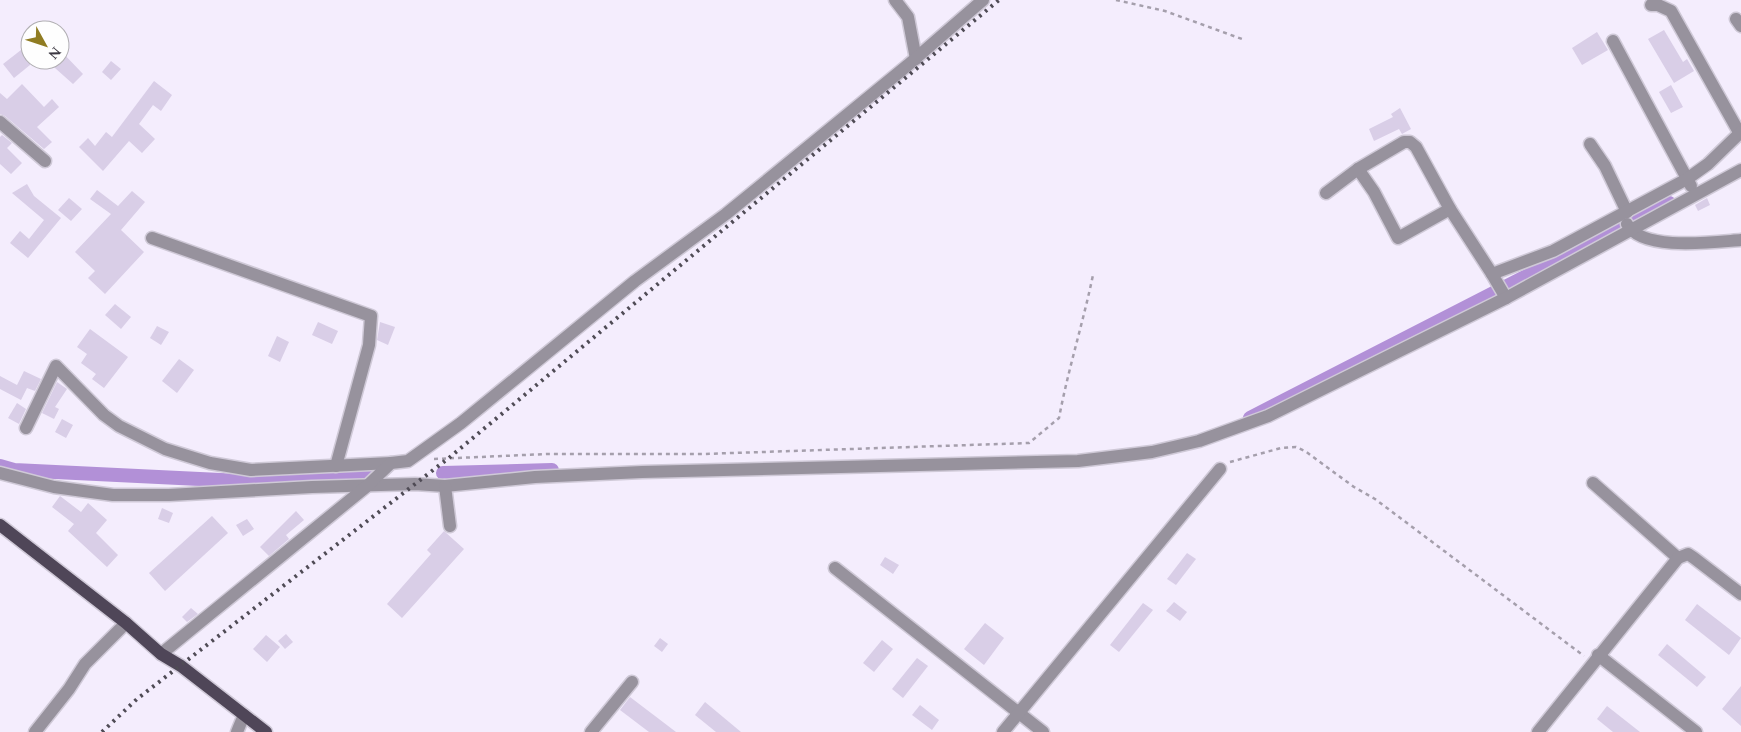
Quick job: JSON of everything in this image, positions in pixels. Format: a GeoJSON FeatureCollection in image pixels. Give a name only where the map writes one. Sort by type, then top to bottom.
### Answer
{"type":"FeatureCollection","features":[{"type":"Feature","properties":{"kind":"main road"},"geometry":{"type":"LineString","coordinates":[[0,526],[126,623],[161,654],[181,666],[266,732]]}},
{"type":"Feature","properties":{"kind":"street"},"geometry":{"type":"LineString","coordinates":[[895,0],[908,17],[916,59]]}},
{"type":"Feature","properties":{"kind":"street"},"geometry":{"type":"LineString","coordinates":[[26,428],[56,366],[104,415],[119,426],[165,449],[210,463],[251,470],[408,461],[461,423],[635,282],[726,214],[916,59],[983,0]]}},
{"type":"Feature","properties":{"kind":"street"},"geometry":{"type":"LineString","coordinates":[[0,473],[54,487],[113,494],[169,495],[312,487],[366,487],[415,484],[445,486],[527,478],[642,472],[1078,461],[1152,452],[1199,441],[1268,416],[1505,296],[1627,220],[1692,187],[1708,164],[1740,133],[1671,11],[1658,5],[1651,5]]}},
{"type":"Feature","properties":{"kind":"street"},"geometry":{"type":"LineString","coordinates":[[1613,41],[1692,187]]}},
{"type":"Feature","properties":{"kind":"street"},"geometry":{"type":"LineString","coordinates":[[0,122],[45,161]]}},
{"type":"Feature","properties":{"kind":"street"},"geometry":{"type":"LineString","coordinates":[[1326,193],[1358,169],[1404,142],[1410,142],[1416,147],[1450,209],[1505,296]]}},
{"type":"Feature","properties":{"kind":"street"},"geometry":{"type":"LineString","coordinates":[[1590,144],[1605,166],[1627,220],[1642,237],[1663,242],[1741,240]]}},
{"type":"Feature","properties":{"kind":"street"},"geometry":{"type":"LineString","coordinates":[[1358,169],[1374,192],[1394,242],[1450,209]]}},
{"type":"Feature","properties":{"kind":"street"},"geometry":{"type":"LineString","coordinates":[[1495,279],[1553,250],[1627,220],[1692,187],[1741,170]]}},
{"type":"Feature","properties":{"kind":"street"},"geometry":{"type":"LineString","coordinates":[[152,238],[372,316],[369,345],[336,466]]}},
{"type":"Feature","properties":{"kind":"street"},"geometry":{"type":"LineString","coordinates":[[161,654],[366,487],[391,462]]}},
{"type":"Feature","properties":{"kind":"street"},"geometry":{"type":"LineString","coordinates":[[1003,732],[1220,469]]}},
{"type":"Feature","properties":{"kind":"street"},"geometry":{"type":"LineString","coordinates":[[1594,483],[1678,558]]}},
{"type":"Feature","properties":{"kind":"street"},"geometry":{"type":"LineString","coordinates":[[445,486],[450,526]]}},
{"type":"Feature","properties":{"kind":"street"},"geometry":{"type":"LineString","coordinates":[[1538,732],[1678,558],[1688,554],[1741,594]]}},
{"type":"Feature","properties":{"kind":"street"},"geometry":{"type":"LineString","coordinates":[[835,568],[1043,732]]}},
{"type":"Feature","properties":{"kind":"street"},"geometry":{"type":"LineString","coordinates":[[35,732],[85,664],[126,623]]}},
{"type":"Feature","properties":{"kind":"street"},"geometry":{"type":"LineString","coordinates":[[1596,659],[1696,732]]}},
{"type":"Feature","properties":{"kind":"street"},"geometry":{"type":"LineString","coordinates":[[591,732],[632,682]]}},
{"type":"Feature","properties":{"kind":"street"},"geometry":{"type":"LineString","coordinates":[[237,732],[244,715]]}},
{"type":"Feature","properties":{"kind":"path"},"geometry":{"type":"LineString","coordinates":[[1116,0],[1165,11],[1242,40]]}},
{"type":"Feature","properties":{"kind":"path"},"geometry":{"type":"LineString","coordinates":[[408,461],[547,454],[702,454],[1029,443],[1059,418],[1093,275]]}},
{"type":"Feature","properties":{"kind":"path"},"geometry":{"type":"LineString","coordinates":[[1220,469],[1238,459],[1281,448],[1296,447],[1305,451],[1354,487],[1382,504],[1596,659]]}},
{"type":"Feature","properties":{"kind":"building"},"geometry":{"type":"Polygon","coordinates":[[[1664,30],[1683,62],[1687,59],[1694,71],[1674,83],[1648,39],[1664,30]]]}},
{"type":"Feature","properties":{"kind":"building"},"geometry":{"type":"Polygon","coordinates":[[[1597,32],[1608,50],[1582,65],[1572,48],[1597,32]]]}},
{"type":"Feature","properties":{"kind":"building"},"geometry":{"type":"Polygon","coordinates":[[[20,51],[20,70],[24,70],[14,78],[3,64],[20,51]]]}},
{"type":"Feature","properties":{"kind":"building"},"geometry":{"type":"Polygon","coordinates":[[[70,60],[83,74],[73,84],[57,70],[70,70],[70,60]]]}},
{"type":"Feature","properties":{"kind":"building"},"geometry":{"type":"Polygon","coordinates":[[[111,61],[121,69],[111,80],[102,72],[111,61]]]}},
{"type":"Feature","properties":{"kind":"building"},"geometry":{"type":"Polygon","coordinates":[[[154,81],[172,95],[161,111],[153,105],[139,124],[155,139],[142,153],[129,141],[103,171],[79,147],[88,138],[95,146],[106,132],[112,137],[154,81]]]}},
{"type":"Feature","properties":{"kind":"building"},"geometry":{"type":"Polygon","coordinates":[[[22,84],[44,107],[52,99],[59,107],[37,127],[52,142],[44,149],[5,116],[0,114],[0,93],[7,99],[22,84]]]}},
{"type":"Feature","properties":{"kind":"building"},"geometry":{"type":"Polygon","coordinates":[[[1671,85],[1683,107],[1671,113],[1659,92],[1671,85]]]}},
{"type":"Feature","properties":{"kind":"building"},"geometry":{"type":"Polygon","coordinates":[[[1400,108],[1411,129],[1402,134],[1399,129],[1374,141],[1369,129],[1393,117],[1391,114],[1400,108]]]}},
{"type":"Feature","properties":{"kind":"building"},"geometry":{"type":"Polygon","coordinates":[[[2,135],[12,143],[7,148],[22,163],[11,174],[0,164],[0,137],[2,135]]]}},
{"type":"Feature","properties":{"kind":"building"},"geometry":{"type":"Polygon","coordinates":[[[27,184],[34,196],[61,218],[28,258],[10,243],[20,231],[29,239],[44,220],[12,193],[27,184]]]}},
{"type":"Feature","properties":{"kind":"building"},"geometry":{"type":"Polygon","coordinates":[[[97,190],[118,206],[132,191],[145,202],[121,230],[144,252],[105,294],[88,278],[95,271],[75,252],[111,214],[90,199],[97,190]]]}},
{"type":"Feature","properties":{"kind":"building"},"geometry":{"type":"Polygon","coordinates":[[[69,198],[82,209],[71,221],[58,210],[69,198]]]}},
{"type":"Feature","properties":{"kind":"building"},"geometry":{"type":"Polygon","coordinates":[[[1707,198],[1710,205],[1698,211],[1695,205],[1707,198]]]}},
{"type":"Feature","properties":{"kind":"building"},"geometry":{"type":"Polygon","coordinates":[[[115,304],[131,317],[121,329],[105,315],[115,304]]]}},
{"type":"Feature","properties":{"kind":"building"},"geometry":{"type":"Polygon","coordinates":[[[318,322],[338,331],[332,344],[312,335],[318,322]]]}},
{"type":"Feature","properties":{"kind":"building"},"geometry":{"type":"Polygon","coordinates":[[[380,322],[395,327],[388,345],[377,340],[380,322]]]}},
{"type":"Feature","properties":{"kind":"building"},"geometry":{"type":"Polygon","coordinates":[[[157,326],[169,332],[161,345],[150,338],[157,326]]]}},
{"type":"Feature","properties":{"kind":"building"},"geometry":{"type":"Polygon","coordinates":[[[90,329],[128,357],[104,388],[92,379],[96,374],[81,363],[87,354],[77,347],[90,329]]]}},
{"type":"Feature","properties":{"kind":"building"},"geometry":{"type":"Polygon","coordinates":[[[277,336],[289,342],[280,362],[268,356],[277,336]]]}},
{"type":"Feature","properties":{"kind":"building"},"geometry":{"type":"Polygon","coordinates":[[[179,359],[194,370],[177,393],[162,381],[179,359]]]}},
{"type":"Feature","properties":{"kind":"building"},"geometry":{"type":"Polygon","coordinates":[[[24,371],[41,379],[35,391],[27,388],[21,400],[0,389],[0,376],[17,385],[24,371]]]}},
{"type":"Feature","properties":{"kind":"building"},"geometry":{"type":"Polygon","coordinates":[[[57,382],[67,389],[55,407],[59,409],[54,419],[42,413],[57,382]]]}},
{"type":"Feature","properties":{"kind":"building"},"geometry":{"type":"Polygon","coordinates":[[[17,403],[26,409],[19,424],[8,418],[17,403]]]}},
{"type":"Feature","properties":{"kind":"building"},"geometry":{"type":"Polygon","coordinates":[[[62,419],[73,425],[66,438],[55,432],[62,419]]]}},
{"type":"Feature","properties":{"kind":"building"},"geometry":{"type":"Polygon","coordinates":[[[60,496],[81,512],[88,503],[107,520],[96,533],[118,555],[107,567],[68,531],[74,524],[52,507],[60,496]]]}},
{"type":"Feature","properties":{"kind":"building"},"geometry":{"type":"Polygon","coordinates":[[[162,508],[173,513],[169,523],[158,519],[162,508]]]}},
{"type":"Feature","properties":{"kind":"building"},"geometry":{"type":"Polygon","coordinates":[[[296,511],[304,520],[286,535],[289,539],[269,556],[260,547],[296,511]]]}},
{"type":"Feature","properties":{"kind":"building"},"geometry":{"type":"Polygon","coordinates":[[[212,516],[228,533],[165,591],[149,573],[212,516]]]}},
{"type":"Feature","properties":{"kind":"building"},"geometry":{"type":"Polygon","coordinates":[[[247,519],[254,529],[243,536],[236,525],[247,519]]]}},
{"type":"Feature","properties":{"kind":"building"},"geometry":{"type":"Polygon","coordinates":[[[444,531],[464,549],[402,618],[387,604],[431,554],[427,550],[444,531]]]}},
{"type":"Feature","properties":{"kind":"building"},"geometry":{"type":"Polygon","coordinates":[[[1187,553],[1196,559],[1176,585],[1167,579],[1187,553]]]}},
{"type":"Feature","properties":{"kind":"building"},"geometry":{"type":"Polygon","coordinates":[[[885,557],[899,565],[893,574],[880,565],[885,557]]]}},
{"type":"Feature","properties":{"kind":"building"},"geometry":{"type":"Polygon","coordinates":[[[1174,602],[1187,612],[1180,621],[1166,611],[1174,602]]]}},
{"type":"Feature","properties":{"kind":"building"},"geometry":{"type":"Polygon","coordinates":[[[1143,603],[1153,610],[1119,652],[1110,645],[1143,603]]]}},
{"type":"Feature","properties":{"kind":"building"},"geometry":{"type":"Polygon","coordinates":[[[1697,604],[1741,638],[1729,655],[1685,620],[1697,604]]]}},
{"type":"Feature","properties":{"kind":"building"},"geometry":{"type":"Polygon","coordinates":[[[191,608],[198,614],[187,622],[182,617],[191,608]]]}},
{"type":"Feature","properties":{"kind":"building"},"geometry":{"type":"Polygon","coordinates":[[[985,623],[1004,638],[984,665],[964,649],[985,623]]]}},
{"type":"Feature","properties":{"kind":"building"},"geometry":{"type":"Polygon","coordinates":[[[286,634],[293,642],[285,649],[278,641],[286,634]]]}},
{"type":"Feature","properties":{"kind":"building"},"geometry":{"type":"Polygon","coordinates":[[[266,635],[280,647],[267,662],[253,649],[266,635]]]}},
{"type":"Feature","properties":{"kind":"building"},"geometry":{"type":"Polygon","coordinates":[[[660,638],[668,644],[662,652],[654,646],[660,638]]]}},
{"type":"Feature","properties":{"kind":"building"},"geometry":{"type":"Polygon","coordinates":[[[882,640],[893,649],[874,672],[863,663],[882,640]]]}},
{"type":"Feature","properties":{"kind":"building"},"geometry":{"type":"Polygon","coordinates":[[[1667,644],[1706,677],[1697,687],[1658,655],[1667,644]]]}},
{"type":"Feature","properties":{"kind":"building"},"geometry":{"type":"Polygon","coordinates":[[[917,658],[928,666],[903,698],[892,689],[917,658]]]}},
{"type":"Feature","properties":{"kind":"building"},"geometry":{"type":"Polygon","coordinates":[[[1741,686],[1741,726],[1722,709],[1741,686]]]}},
{"type":"Feature","properties":{"kind":"building"},"geometry":{"type":"Polygon","coordinates":[[[630,697],[676,732],[649,732],[620,710],[630,697]]]}},
{"type":"Feature","properties":{"kind":"building"},"geometry":{"type":"Polygon","coordinates":[[[705,702],[741,732],[716,732],[695,715],[705,702]]]}},
{"type":"Feature","properties":{"kind":"building"},"geometry":{"type":"Polygon","coordinates":[[[920,705],[939,720],[932,730],[912,715],[920,705]]]}},
{"type":"Feature","properties":{"kind":"building"},"geometry":{"type":"Polygon","coordinates":[[[1607,706],[1640,732],[1613,732],[1597,719],[1607,706]]]}},
{"type":"Feature","properties":{"kind":"waterway"},"geometry":{"type":"LineString","coordinates":[[1250,418],[1669,203]]}},
{"type":"Feature","properties":{"kind":"waterway"},"geometry":{"type":"LineString","coordinates":[[0,466],[14,470],[241,481],[367,473]]}},
{"type":"Feature","properties":{"kind":"waterway"},"geometry":{"type":"LineString","coordinates":[[443,473],[552,470]]}},
{"type":"Feature","properties":{"kind":"railway"},"geometry":{"type":"LineString","coordinates":[[102,732],[137,699],[450,457],[999,0]]}}]}
